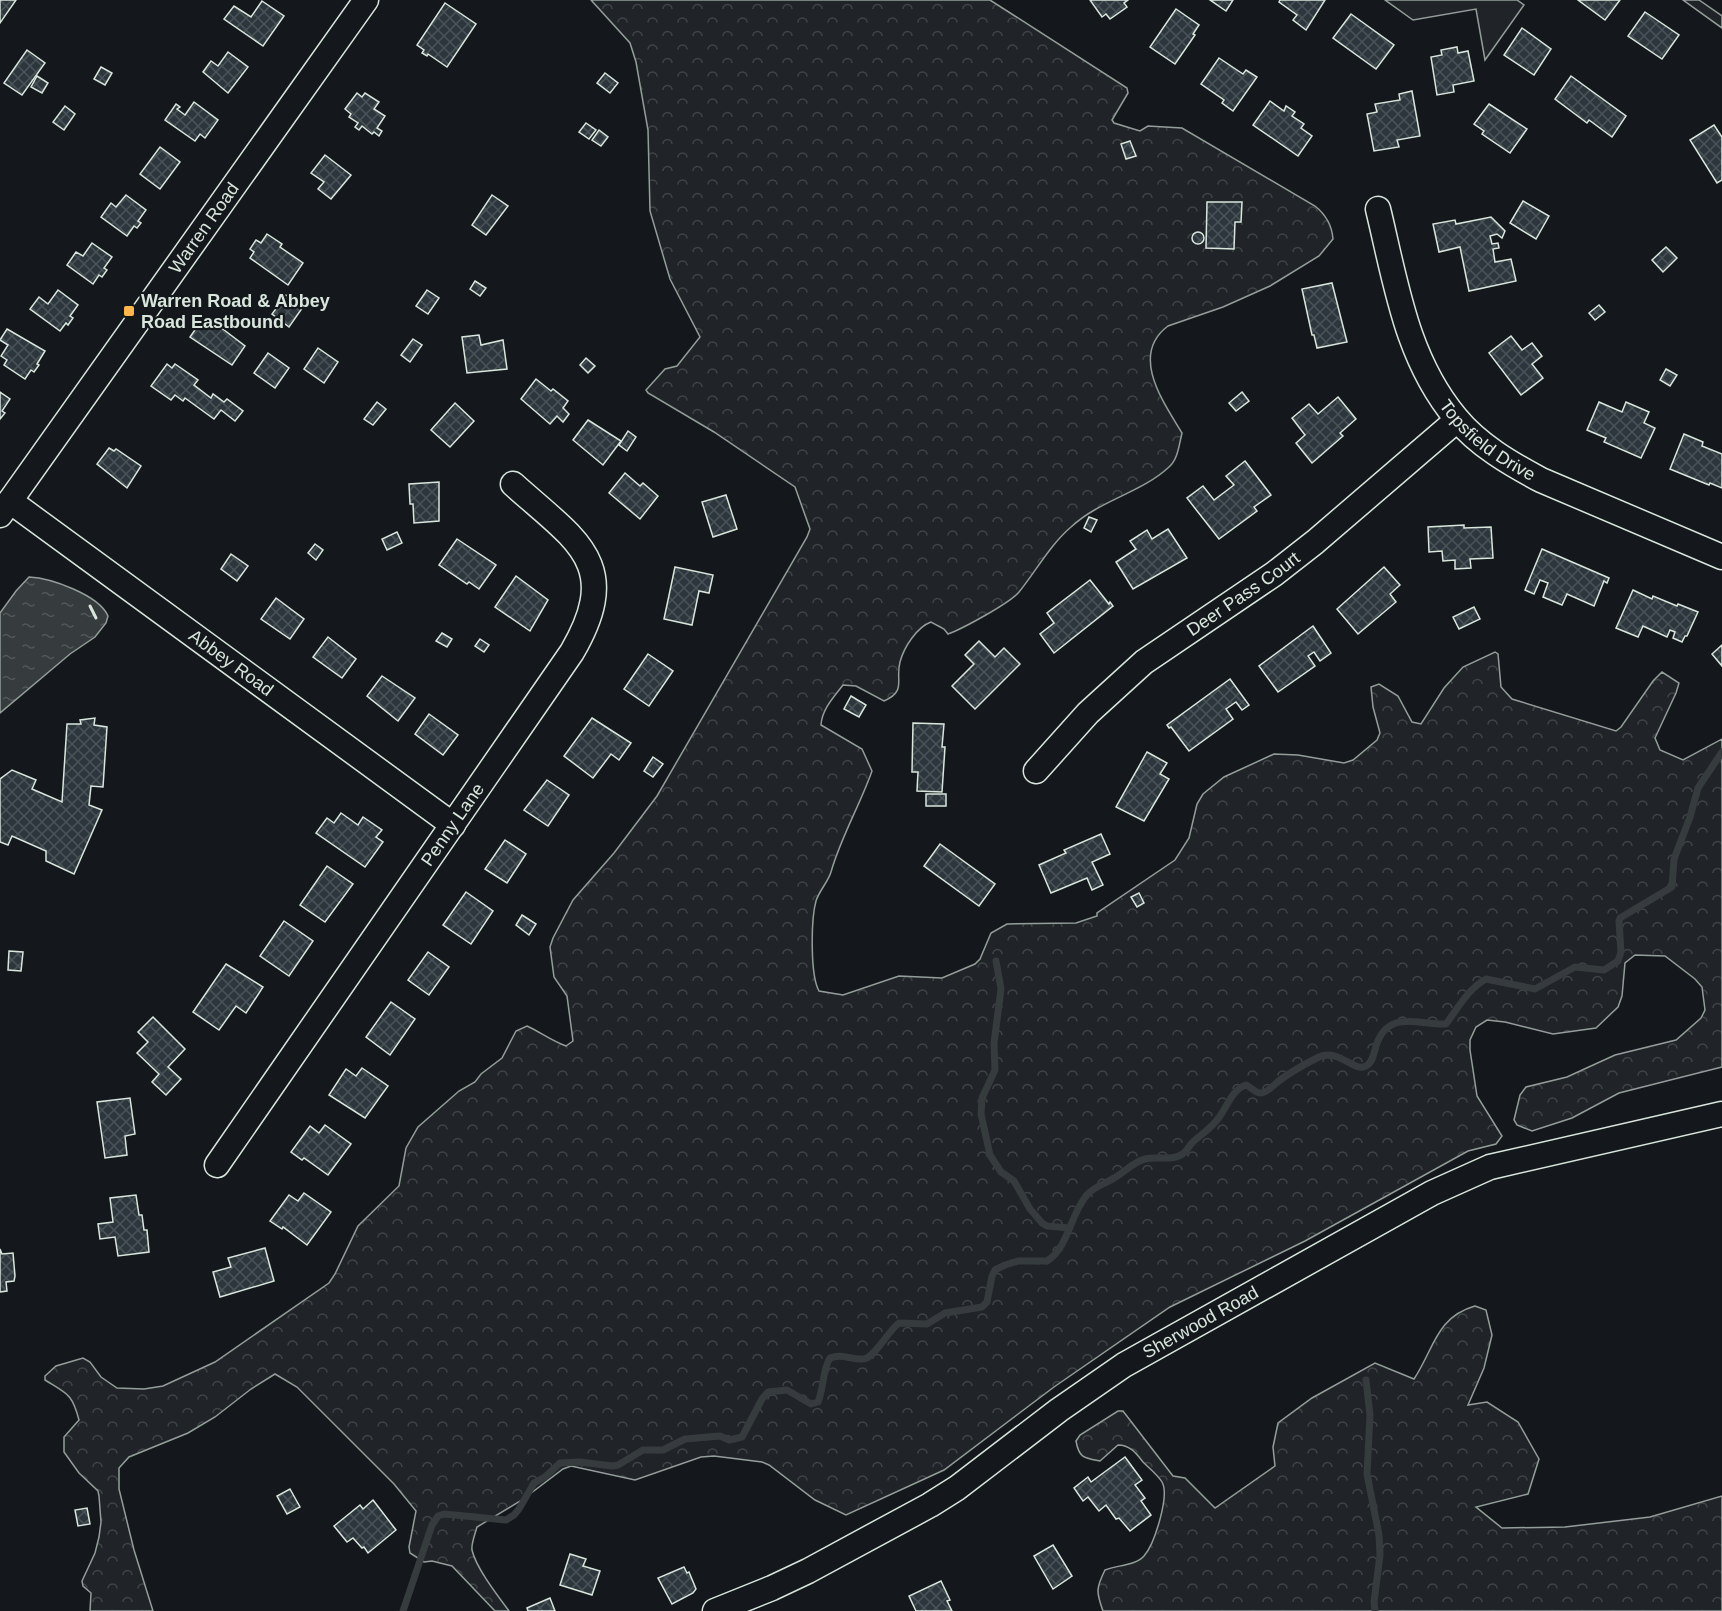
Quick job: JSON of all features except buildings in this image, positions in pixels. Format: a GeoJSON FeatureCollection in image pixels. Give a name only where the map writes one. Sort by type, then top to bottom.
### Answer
{"type":"FeatureCollection","features":[{"type":"Feature","properties":{"kind":"street","name":"Warren Road"},"geometry":{"type":"LineString","coordinates":[[5,508],[366,0]]}},
{"type":"Feature","properties":{"kind":"street","name":"Topsfield Drive"},"geometry":{"type":"LineString","coordinates":[[1378,209],[1411,340],[1422,368],[1457,420],[1485,446],[1541,480],[1722,557]]}},
{"type":"Feature","properties":{"kind":"street","name":"Deer Pass Court"},"geometry":{"type":"LineString","coordinates":[[1036,771],[1088,713],[1144,662],[1274,574],[1315,542],[1457,420]]}},
{"type":"Feature","properties":{"kind":"street","name":"Penny Lane"},"geometry":{"type":"LineString","coordinates":[[217,1165],[573,652],[589,620],[594,602],[592,569],[586,554],[562,528],[513,484]]}},
{"type":"Feature","properties":{"kind":"street","name":"Abbey Road"},"geometry":{"type":"LineString","coordinates":[[5,508],[453,825]]}},
{"type":"Feature","properties":{"kind":"street","name":"Sherwood Road"},"geometry":{"type":"LineString","coordinates":[[715,1611],[808,1571],[930,1505],[957,1488],[1059,1410],[1125,1365],[1432,1193],[1490,1167],[1722,1114]]}},
{"type":"Feature","properties":{"kind":"green space"},"geometry":{"type":"Polygon","coordinates":[[[591,0],[990,0],[1127,88],[1128,93],[1112,120],[1114,123],[1140,131],[1148,126],[1182,128],[1315,206],[1331,229],[1333,239],[1319,256],[1270,286],[1223,307],[1168,326],[1157,338],[1151,351],[1154,379],[1159,394],[1182,433],[1176,456],[1169,467],[1146,484],[1095,510],[1071,527],[1014,597],[948,634],[931,622],[921,628],[912,638],[902,656],[898,689],[891,697],[884,701],[856,686],[843,685],[829,704],[821,725],[862,749],[872,771],[840,846],[830,876],[816,901],[812,947],[814,973],[819,991],[843,995],[899,976],[942,978],[975,964],[980,959],[991,933],[1007,924],[1076,923],[1097,916],[1097,913],[1175,860],[1189,838],[1197,804],[1203,794],[1224,777],[1274,754],[1298,755],[1344,763],[1353,760],[1377,740],[1380,733],[1373,707],[1371,687],[1379,684],[1398,696],[1412,722],[1421,724],[1444,688],[1463,667],[1495,652],[1498,654],[1501,687],[1512,699],[1616,731],[1662,672],[1679,683],[1655,738],[1660,750],[1683,760],[1722,739],[1722,1067],[1619,1093],[1572,1118],[1532,1131],[1517,1125],[1514,1120],[1520,1095],[1526,1087],[1567,1077],[1615,1055],[1676,1040],[1701,1018],[1705,1010],[1702,987],[1665,956],[1635,955],[1625,963],[1622,996],[1618,1007],[1596,1028],[1553,1034],[1487,1020],[1476,1027],[1470,1040],[1470,1050],[1477,1096],[1502,1136],[1496,1144],[1468,1151],[1305,1241],[1170,1307],[1054,1387],[944,1470],[846,1515],[815,1500],[762,1462],[714,1456],[701,1457],[635,1480],[571,1466],[563,1469],[522,1500],[477,1527],[472,1545],[474,1557],[488,1582],[509,1611],[495,1611],[452,1566],[432,1561],[424,1562],[410,1553],[409,1547],[416,1511],[394,1484],[297,1387],[275,1374],[215,1417],[188,1433],[129,1457],[119,1468],[119,1489],[134,1550],[153,1611],[90,1611],[91,1593],[83,1586],[82,1581],[95,1553],[99,1537],[101,1522],[99,1496],[98,1491],[79,1473],[64,1452],[64,1437],[79,1420],[74,1404],[68,1395],[45,1380],[45,1376],[56,1366],[83,1358],[90,1362],[101,1377],[117,1388],[144,1389],[163,1386],[215,1362],[329,1283],[358,1226],[399,1186],[406,1148],[418,1127],[502,1058],[516,1031],[527,1026],[566,1046],[573,1041],[567,996],[554,977],[550,947],[553,938],[573,900],[614,853],[657,796],[810,529],[795,487],[714,432],[646,390],[665,369],[677,366],[700,337],[670,279],[650,211],[648,130],[636,62],[630,43],[591,0]]]}},
{"type":"Feature","properties":{"kind":"green space"},"geometry":{"type":"Polygon","coordinates":[[[1385,0],[1517,0],[1524,5],[1485,60],[1476,9],[1413,20],[1385,0]]]}},
{"type":"Feature","properties":{"kind":"green space"},"geometry":{"type":"Polygon","coordinates":[[[1683,0],[1699,0],[1722,16],[1722,28],[1683,0]]]}},
{"type":"Feature","properties":{"kind":"green space"},"geometry":{"type":"Polygon","coordinates":[[[1475,1306],[1486,1310],[1492,1335],[1484,1368],[1468,1405],[1487,1402],[1518,1422],[1539,1459],[1528,1494],[1476,1507],[1502,1528],[1565,1527],[1650,1517],[1722,1496],[1722,1611],[1103,1611],[1098,1590],[1105,1570],[1131,1564],[1144,1556],[1160,1520],[1164,1489],[1158,1477],[1126,1446],[1118,1445],[1100,1461],[1083,1456],[1076,1441],[1080,1435],[1118,1411],[1123,1411],[1173,1476],[1185,1478],[1215,1508],[1275,1466],[1273,1447],[1278,1423],[1312,1398],[1375,1363],[1414,1379],[1444,1326],[1462,1311],[1475,1306]]]}},
{"type":"Feature","properties":{"kind":"water"},"geometry":{"type":"Polygon","coordinates":[[[29,577],[73,589],[95,601],[108,616],[106,623],[95,637],[70,654],[0,713],[0,613],[29,577]]]}},
{"type":"Feature","properties":{"kind":"waterway"},"geometry":{"type":"LineString","coordinates":[[403,1611],[432,1525],[438,1516],[444,1514],[506,1520],[519,1509],[534,1483],[545,1477],[560,1463],[580,1462],[612,1466],[618,1465],[643,1450],[663,1450],[685,1439],[720,1436],[729,1440],[742,1437],[768,1392],[787,1390],[811,1404],[818,1402],[830,1358],[839,1356],[867,1358],[899,1323],[927,1324],[945,1313],[982,1307],[987,1302],[995,1270],[1018,1261],[1047,1261],[1065,1239],[1081,1203],[1090,1192],[1141,1160],[1181,1155],[1214,1123],[1241,1087],[1246,1085],[1261,1093],[1267,1091],[1295,1070],[1326,1055],[1357,1066],[1366,1066],[1372,1060],[1381,1034],[1388,1027],[1405,1022],[1446,1024],[1469,993],[1486,979],[1535,989],[1575,967],[1604,970],[1618,961],[1621,952],[1620,918],[1672,887],[1674,859],[1698,788],[1722,752]]}},
{"type":"Feature","properties":{"kind":"waterway"},"geometry":{"type":"LineString","coordinates":[[996,961],[1001,989],[994,1043],[995,1070],[982,1098],[981,1114],[990,1155],[1001,1172],[1014,1181],[1030,1209],[1042,1223],[1047,1226],[1069,1228]]}},
{"type":"Feature","properties":{"kind":"waterway"},"geometry":{"type":"LineString","coordinates":[[1366,1380],[1370,1415],[1367,1474],[1379,1535],[1380,1555],[1375,1611]]}},
{"type":"Feature","properties":{"kind":"wall"},"geometry":{"type":"LineString","coordinates":[[90,606],[96,618]]}},
{"type":"Feature","properties":{"kind":"place","name":"Warren Road & Abbey Road Eastbound"},"geometry":{"type":"Point","coordinates":[129,311]}}]}
